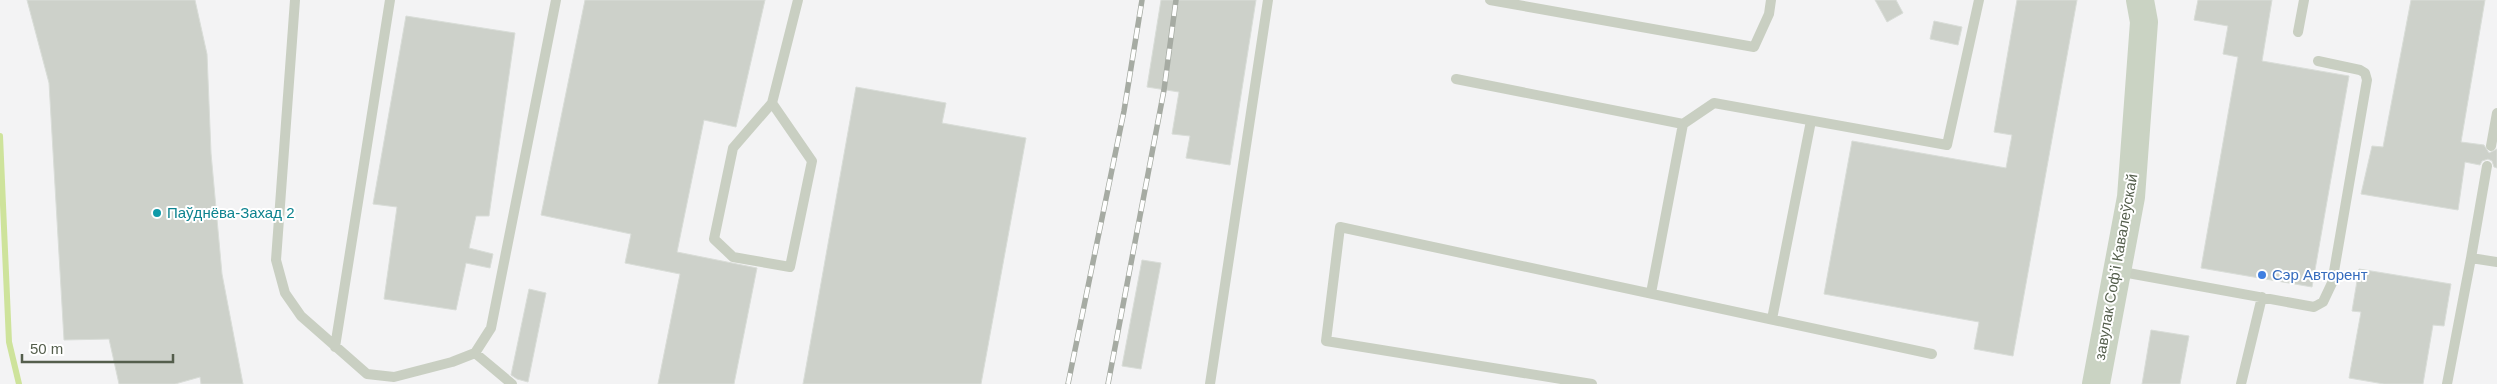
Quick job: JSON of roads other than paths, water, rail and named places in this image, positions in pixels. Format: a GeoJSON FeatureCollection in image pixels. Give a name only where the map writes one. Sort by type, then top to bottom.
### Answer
{"type":"FeatureCollection","features":[{"type":"Feature","properties":{"kind":"street","name":"завулак Софʼі Кавалеўскай"},"geometry":{"type":"LineString","coordinates":[[2096,384],[2132,177],[2144,22],[2140,0]]}},
{"type":"Feature","properties":{"kind":"lane"},"geometry":{"type":"LineString","coordinates":[[295,0],[276,260],[285,293],[301,316],[367,374],[372,384]]}},
{"type":"Feature","properties":{"kind":"lane"},"geometry":{"type":"LineString","coordinates":[[335,347],[390,0]]}},
{"type":"Feature","properties":{"kind":"lane"},"geometry":{"type":"LineString","coordinates":[[367,374],[394,378],[452,362],[474,353],[491,328],[556,0]]}},
{"type":"Feature","properties":{"kind":"lane"},"geometry":{"type":"LineString","coordinates":[[772,103],[812,161],[790,267],[733,257],[714,239],[734,148],[772,103],[798,0]]}},
{"type":"Feature","properties":{"kind":"lane"},"geometry":{"type":"LineString","coordinates":[[1210,384],[1268,0]]}},
{"type":"Feature","properties":{"kind":"lane"},"geometry":{"type":"LineString","coordinates":[[1490,0],[1754,47],[1769,14],[1771,0]]}},
{"type":"Feature","properties":{"kind":"lane"},"geometry":{"type":"LineString","coordinates":[[1651,293],[1683,124],[1714,103],[1947,145],[1979,0]]}},
{"type":"Feature","properties":{"kind":"lane"},"geometry":{"type":"LineString","coordinates":[[2298,32],[2304,0]]}},
{"type":"Feature","properties":{"kind":"lane"},"geometry":{"type":"LineString","coordinates":[[2116,271],[2314,307],[2323,302],[2332,283],[2368,80],[2360,70],[2318,61]]}},
{"type":"Feature","properties":{"kind":"lane"},"geometry":{"type":"LineString","coordinates":[[1456,79],[1683,124]]}},
{"type":"Feature","properties":{"kind":"lane"},"geometry":{"type":"LineString","coordinates":[[2491,146],[2497,113]]}},
{"type":"Feature","properties":{"kind":"lane"},"geometry":{"type":"LineString","coordinates":[[1772,319],[1811,121]]}},
{"type":"Feature","properties":{"kind":"lane"},"geometry":{"type":"LineString","coordinates":[[2447,384],[2488,166]]}},
{"type":"Feature","properties":{"kind":"lane"},"geometry":{"type":"LineString","coordinates":[[1592,384],[1326,341],[1340,227],[1932,354]]}},
{"type":"Feature","properties":{"kind":"lane"},"geometry":{"type":"LineString","coordinates":[[2471,258],[2497,262]]}},
{"type":"Feature","properties":{"kind":"lane"},"geometry":{"type":"LineString","coordinates":[[2241,384],[2262,297]]}},
{"type":"Feature","properties":{"kind":"lane"},"geometry":{"type":"LineString","coordinates":[[474,353],[512,384]]}},
{"type":"Feature","properties":{"kind":"waterway"},"geometry":{"type":"LineString","coordinates":[[0,136],[9,342],[19,384]]}},
{"type":"Feature","properties":{"kind":"railway"},"geometry":{"type":"LineString","coordinates":[[1068,384],[1124,111],[1142,0]]}},
{"type":"Feature","properties":{"kind":"railway"},"geometry":{"type":"LineString","coordinates":[[1108,384],[1164,90],[1176,0]]}},
{"type":"Feature","properties":{"kind":"place","name":"Паўднёва-Захад 2"},"geometry":{"type":"Point","coordinates":[157,213]}},
{"type":"Feature","properties":{"kind":"place","name":"Сэр Авторент"},"geometry":{"type":"Point","coordinates":[2262,275]}}]}
